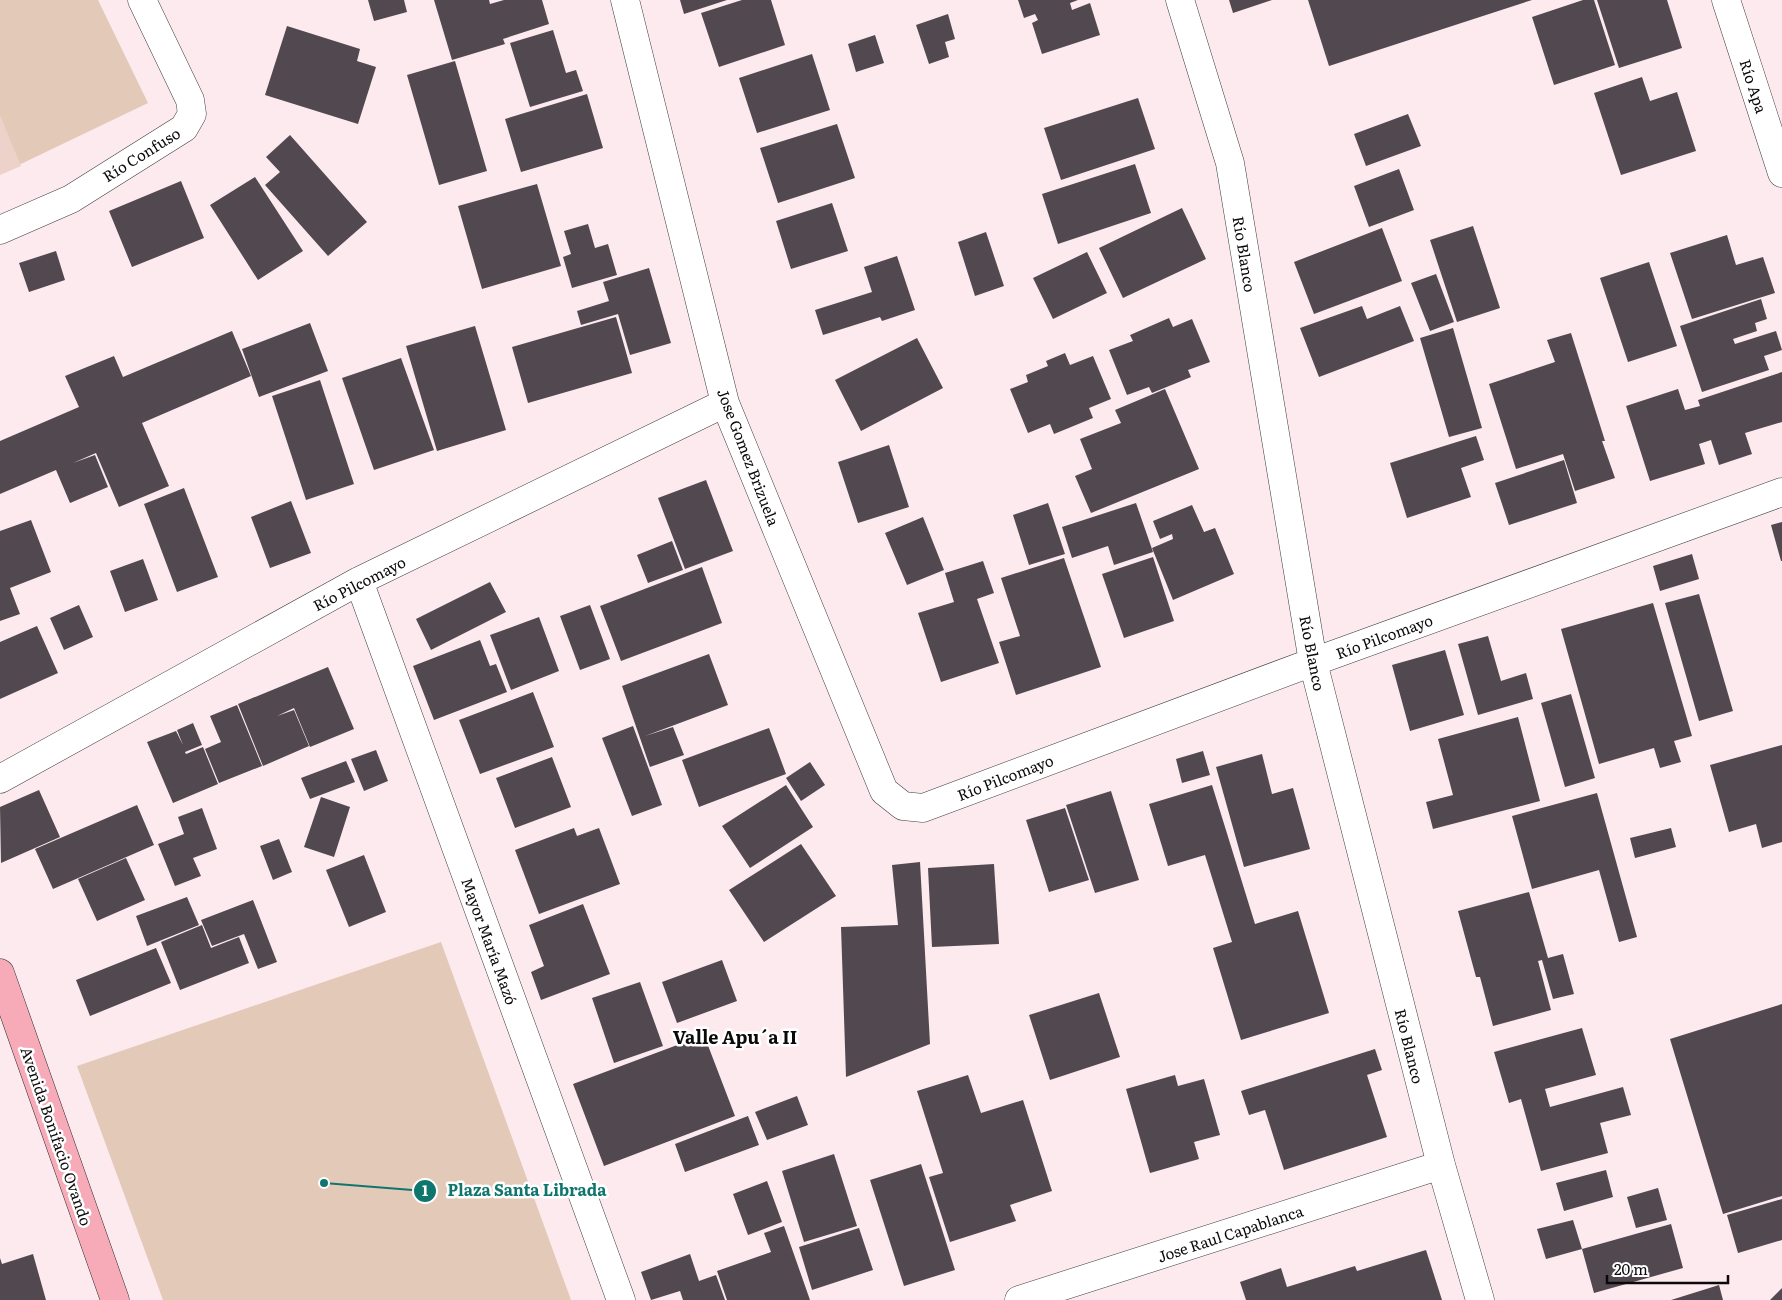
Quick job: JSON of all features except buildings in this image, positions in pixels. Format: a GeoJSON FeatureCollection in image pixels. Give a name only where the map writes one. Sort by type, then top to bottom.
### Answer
{"type":"FeatureCollection","features":[{"type":"Feature","properties":{"kind":"main road","name":"Avenida Bonifacio Ovando"},"geometry":{"type":"LineString","coordinates":[[0,973],[115,1300]]}},
{"type":"Feature","properties":{"kind":"street","name":"Río Confuso"},"geometry":{"type":"LineString","coordinates":[[0,230],[71,199],[184,128],[192,114],[190,100],[142,0]]}},
{"type":"Feature","properties":{"kind":"street","name":"Jose Gomez Brizuela"},"geometry":{"type":"LineString","coordinates":[[625,0],[726,403],[884,792],[903,806]]}},
{"type":"Feature","properties":{"kind":"street","name":"Río Blanco"},"geometry":{"type":"LineString","coordinates":[[1180,0],[1230,163],[1313,662],[1441,1165],[1480,1300]]}},
{"type":"Feature","properties":{"kind":"street","name":"Río Apa"},"geometry":{"type":"LineString","coordinates":[[1726,0],[1782,173]]}},
{"type":"Feature","properties":{"kind":"street","name":"Río Pilcomayo"},"geometry":{"type":"LineString","coordinates":[[0,779],[359,581],[726,403]]}},
{"type":"Feature","properties":{"kind":"street","name":"Río Pilcomayo"},"geometry":{"type":"LineString","coordinates":[[903,806],[922,808],[1313,662],[1782,492]]}},
{"type":"Feature","properties":{"kind":"street","name":"Mayor María Mazó"},"geometry":{"type":"LineString","coordinates":[[359,581],[621,1300]]}},
{"type":"Feature","properties":{"kind":"street","name":"Jose Raul Capablanca"},"geometry":{"type":"LineString","coordinates":[[1019,1300],[1441,1165]]}},
{"type":"Feature","properties":{"kind":"shaded area"},"geometry":{"type":"Polygon","coordinates":[[[0,0],[98,0],[148,103],[0,174],[0,0]]]}},
{"type":"Feature","properties":{"kind":"shaded area"},"geometry":{"type":"Polygon","coordinates":[[[0,115],[21,166],[0,175],[0,115]]]}},
{"type":"Feature","properties":{"kind":"shaded area"},"geometry":{"type":"Polygon","coordinates":[[[441,942],[571,1300],[163,1300],[77,1066],[441,942]]]}},
{"type":"Feature","properties":{"kind":"place","name":"Plaza Santa Librada"},"geometry":{"type":"Point","coordinates":[324,1183]}},
{"type":"Feature","properties":{"kind":"district","name":"Valle Apu´a II"},"geometry":{"type":"Point","coordinates":[735,1036]}}]}
